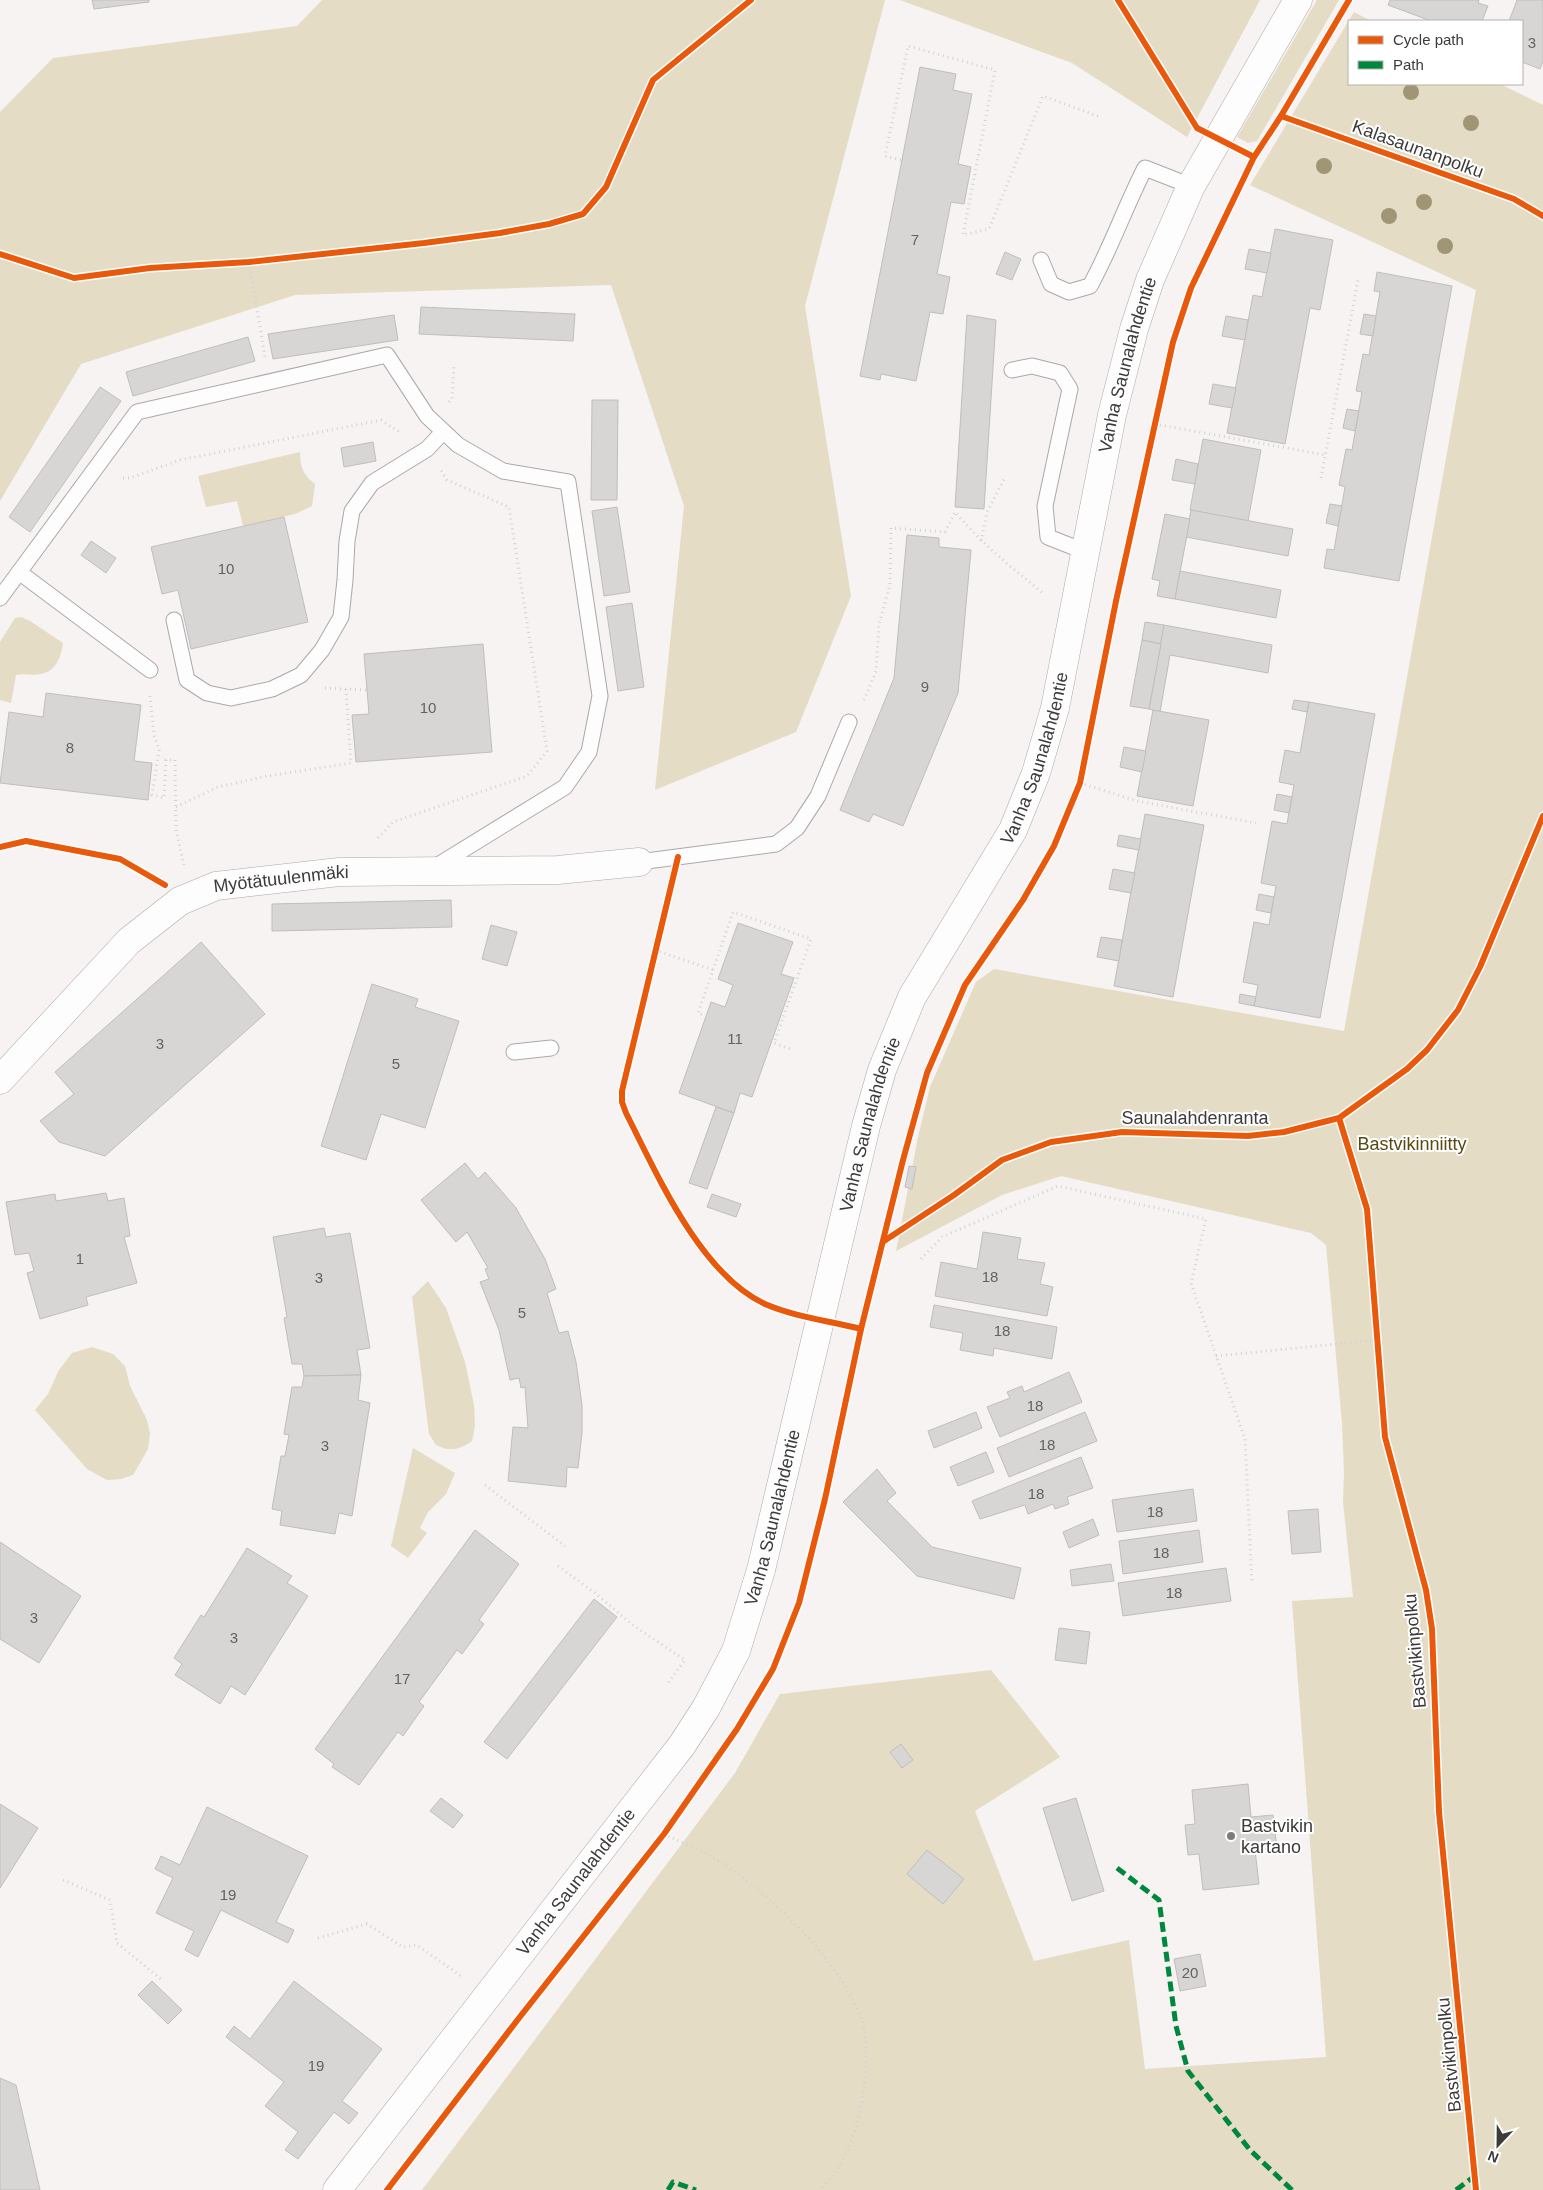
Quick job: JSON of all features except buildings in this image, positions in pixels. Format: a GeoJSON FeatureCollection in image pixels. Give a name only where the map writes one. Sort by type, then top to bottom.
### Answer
{"type":"FeatureCollection","features":[{"type":"Feature","properties":{"kind":"street","name":"Vanha Saunalahdentie"},"geometry":{"type":"LineString","coordinates":[[337,2190],[682,1745],[706,1708],[736,1651],[761,1570],[866,1126],[882,1070],[912,997],[1013,830],[1036,773],[1055,708],[1112,415],[1134,329],[1150,280],[1191,186],[1298,0]]}},
{"type":"Feature","properties":{"kind":"street","name":"Myötätuulenmäki"},"geometry":{"type":"LineString","coordinates":[[0,1080],[129,941],[180,901],[216,886],[339,872],[558,870],[639,862]]}},
{"type":"Feature","properties":{"kind":"lane"},"geometry":{"type":"LineString","coordinates":[[1041,260],[1051,284],[1068,292],[1090,286],[1104,261],[1127,202],[1145,168],[1191,186]]}},
{"type":"Feature","properties":{"kind":"lane"},"geometry":{"type":"LineString","coordinates":[[0,598],[137,412],[387,356],[427,416],[458,445],[503,471],[568,482],[600,696],[589,752],[564,787],[430,871]]}},
{"type":"Feature","properties":{"kind":"lane"},"geometry":{"type":"LineString","coordinates":[[1012,370],[1032,366],[1060,372],[1070,389],[1045,506],[1048,537],[1086,552]]}},
{"type":"Feature","properties":{"kind":"lane"},"geometry":{"type":"LineString","coordinates":[[174,620],[187,680],[207,693],[231,698],[272,689],[301,675],[322,650],[340,617],[345,580],[346,541],[352,511],[372,483],[427,449],[444,432]]}},
{"type":"Feature","properties":{"kind":"lane"},"geometry":{"type":"LineString","coordinates":[[19,572],[150,670]]}},
{"type":"Feature","properties":{"kind":"lane"},"geometry":{"type":"LineString","coordinates":[[639,862],[776,844],[797,828],[818,796],[849,722]]}},
{"type":"Feature","properties":{"kind":"lane"},"geometry":{"type":"LineString","coordinates":[[514,1052],[551,1048]]}},
{"type":"Feature","properties":{"kind":"path"},"geometry":{"type":"LineString","coordinates":[[902,160],[885,156],[908,46],[995,70],[963,235],[989,229],[1043,96],[1100,117]]}},
{"type":"Feature","properties":{"kind":"path"},"geometry":{"type":"LineString","coordinates":[[239,262],[259,261]]}},
{"type":"Feature","properties":{"kind":"path"},"geometry":{"type":"LineString","coordinates":[[249,262],[269,382]]}},
{"type":"Feature","properties":{"kind":"path"},"geometry":{"type":"LineString","coordinates":[[1321,478],[1358,280]]}},
{"type":"Feature","properties":{"kind":"path"},"geometry":{"type":"LineString","coordinates":[[452,399],[454,364]]}},
{"type":"Feature","properties":{"kind":"path"},"geometry":{"type":"LineString","coordinates":[[1153,433],[1157,415]]}},
{"type":"Feature","properties":{"kind":"path"},"geometry":{"type":"LineString","coordinates":[[87,479],[130,478],[180,460],[381,420],[427,449],[448,480],[509,507],[547,751],[527,776],[393,822],[373,844]]}},
{"type":"Feature","properties":{"kind":"path"},"geometry":{"type":"LineString","coordinates":[[1155,424],[1325,455]]}},
{"type":"Feature","properties":{"kind":"path"},"geometry":{"type":"LineString","coordinates":[[981,542],[987,512],[1004,479]]}},
{"type":"Feature","properties":{"kind":"path"},"geometry":{"type":"LineString","coordinates":[[849,722],[857,716],[876,671],[879,624],[890,585],[892,528],[945,532],[955,512],[981,542],[1044,594]]}},
{"type":"Feature","properties":{"kind":"path"},"geometry":{"type":"LineString","coordinates":[[150,670],[149,690],[154,735],[159,750],[152,796],[164,798],[166,760],[174,760],[176,830],[184,866]]}},
{"type":"Feature","properties":{"kind":"path"},"geometry":{"type":"LineString","coordinates":[[301,675],[326,688],[367,690]]}},
{"type":"Feature","properties":{"kind":"path"},"geometry":{"type":"LineString","coordinates":[[176,807],[218,787],[268,776],[351,763],[346,689]]}},
{"type":"Feature","properties":{"kind":"path"},"geometry":{"type":"LineString","coordinates":[[1076,792],[1082,774]]}},
{"type":"Feature","properties":{"kind":"path"},"geometry":{"type":"LineString","coordinates":[[1080,783],[1138,801],[1256,823]]}},
{"type":"Feature","properties":{"kind":"path"},"geometry":{"type":"LineString","coordinates":[[706,1016],[698,1013],[733,912],[811,939],[774,1044],[793,1050]]}},
{"type":"Feature","properties":{"kind":"path"},"geometry":{"type":"LineString","coordinates":[[653,960],[658,940]]}},
{"type":"Feature","properties":{"kind":"path"},"geometry":{"type":"LineString","coordinates":[[655,950],[713,970]]}},
{"type":"Feature","properties":{"kind":"path"},"geometry":{"type":"LineString","coordinates":[[921,1258],[942,1237],[1058,1186],[1206,1219],[1191,1283],[1245,1438],[1252,1584]]}},
{"type":"Feature","properties":{"kind":"path"},"geometry":{"type":"LineString","coordinates":[[1376,1330],[1378,1350]]}},
{"type":"Feature","properties":{"kind":"path"},"geometry":{"type":"LineString","coordinates":[[1216,1356],[1377,1340]]}},
{"type":"Feature","properties":{"kind":"path"},"geometry":{"type":"LineString","coordinates":[[485,1485],[565,1546]]}},
{"type":"Feature","properties":{"kind":"path"},"geometry":{"type":"LineString","coordinates":[[558,1566],[595,1593],[634,1626],[685,1660],[668,1683]]}},
{"type":"Feature","properties":{"kind":"path"},"geometry":{"type":"LineString","coordinates":[[658,1842],[670,1826]]}},
{"type":"Feature","properties":{"kind":"path"},"geometry":{"type":"LineString","coordinates":[[664,1834],[724,1864],[786,1915],[835,1971],[860,2014],[867,2054],[864,2092],[857,2126],[839,2167],[820,2190]]}},
{"type":"Feature","properties":{"kind":"path"},"geometry":{"type":"LineString","coordinates":[[63,1880],[110,1900],[117,1943],[162,1980]]}},
{"type":"Feature","properties":{"kind":"path"},"geometry":{"type":"LineString","coordinates":[[318,1938],[367,1924],[403,1947],[417,1945],[464,1978]]}},
{"type":"Feature","properties":{"kind":"green space"},"geometry":{"type":"Polygon","coordinates":[[[322,0],[885,0],[805,306],[851,596],[796,732],[655,790],[684,506],[611,285],[295,295],[81,364],[0,501],[0,112],[53,58],[297,26],[322,0]]]}},
{"type":"Feature","properties":{"kind":"green space"},"geometry":{"type":"Polygon","coordinates":[[[900,0],[1260,0],[1187,137],[1072,63],[900,0]]]}},
{"type":"Feature","properties":{"kind":"green space"},"geometry":{"type":"Polygon","coordinates":[[[1317,0],[1339,0],[1257,141],[1248,143],[1237,137],[1317,0]]]}},
{"type":"Feature","properties":{"kind":"green space","name":"Bastvikinniitty"},"geometry":{"type":"Polygon","coordinates":[[[1354,12],[1369,20],[1349,20],[1354,12]]]}},
{"type":"Feature","properties":{"kind":"green space","name":"Bastvikinniitty"},"geometry":{"type":"Polygon","coordinates":[[[1348,22],[1348,85],[1502,85],[1543,105],[1543,2190],[422,2190],[735,1773],[780,1694],[991,1670],[1060,1757],[975,1811],[1034,1961],[1129,1940],[1145,2069],[1326,2057],[1292,1601],[1353,1597],[1343,1502],[1342,1423],[1326,1245],[1311,1233],[1061,1176],[1002,1195],[896,1251],[918,1137],[930,1087],[976,982],[994,969],[1344,1031],[1476,290],[1250,185],[1348,22]]]}},
{"type":"Feature","properties":{"kind":"green space"},"geometry":{"type":"Polygon","coordinates":[[[300,452],[303,470],[315,484],[312,506],[295,514],[243,526],[237,501],[206,507],[198,476],[300,452]]]}},
{"type":"Feature","properties":{"kind":"green space"},"geometry":{"type":"Polygon","coordinates":[[[21,617],[63,643],[59,658],[51,670],[38,675],[16,675],[11,703],[0,700],[0,642],[15,618],[21,617]]]}},
{"type":"Feature","properties":{"kind":"green space"},"geometry":{"type":"Polygon","coordinates":[[[428,1281],[446,1308],[465,1362],[474,1405],[475,1426],[472,1441],[454,1449],[446,1449],[436,1445],[429,1434],[412,1297],[428,1281]]]}},
{"type":"Feature","properties":{"kind":"green space"},"geometry":{"type":"Polygon","coordinates":[[[92,1347],[113,1354],[125,1366],[130,1386],[147,1420],[150,1434],[148,1449],[133,1475],[121,1479],[107,1480],[87,1469],[35,1410],[48,1394],[59,1370],[72,1353],[92,1347]]]}},
{"type":"Feature","properties":{"kind":"green space"},"geometry":{"type":"Polygon","coordinates":[[[413,1448],[455,1473],[446,1494],[428,1512],[420,1528],[427,1533],[408,1558],[391,1546],[413,1448]]]}},
{"type":"Feature","properties":{"kind":"marked path"},"geometry":{"type":"LineString","coordinates":[[1117,1868],[1159,1900],[1176,2026],[1188,2071],[1250,2150],[1292,2190]]}},
{"type":"Feature","properties":{"kind":"marked path"},"geometry":{"type":"LineString","coordinates":[[1456,2190],[1475,2176]]}},
{"type":"Feature","properties":{"kind":"marked path"},"geometry":{"type":"LineString","coordinates":[[668,2190],[673,2182],[696,2190]]}},
{"type":"Feature","properties":{"kind":"cycle path"},"geometry":{"type":"LineString","coordinates":[[0,254],[74,278],[150,268],[249,262],[424,243],[500,233],[549,224],[583,214],[606,187],[653,80],[751,0]]}},
{"type":"Feature","properties":{"kind":"cycle path"},"geometry":{"type":"LineString","coordinates":[[1118,0],[1197,128],[1254,157]]}},
{"type":"Feature","properties":{"kind":"cycle path"},"geometry":{"type":"LineString","coordinates":[[387,2190],[664,1834],[737,1729],[773,1669],[799,1603],[825,1499],[861,1329],[903,1160],[927,1073],[965,985],[1023,900],[1054,846],[1080,783],[1116,601],[1173,342],[1191,288],[1254,157],[1281,116],[1349,0]]}},
{"type":"Feature","properties":{"kind":"cycle path","name":"Kalasaunanpolku"},"geometry":{"type":"LineString","coordinates":[[1281,116],[1514,199],[1543,216]]}},
{"type":"Feature","properties":{"kind":"cycle path","name":"Saunalahdenranta"},"geometry":{"type":"LineString","coordinates":[[884,1241],[954,1195],[1002,1160],[1051,1142],[1122,1132],[1248,1136],[1284,1132],[1339,1118],[1407,1069],[1427,1050],[1458,1010],[1480,967],[1543,816]]}},
{"type":"Feature","properties":{"kind":"cycle path"},"geometry":{"type":"LineString","coordinates":[[0,847],[26,841],[120,859],[165,885]]}},
{"type":"Feature","properties":{"kind":"cycle path"},"geometry":{"type":"LineString","coordinates":[[678,857],[622,1091],[622,1102],[626,1113],[666,1192],[683,1220],[720,1270],[742,1290],[765,1304],[800,1316],[861,1329]]}},
{"type":"Feature","properties":{"kind":"cycle path","name":"Bastvikinpolku"},"geometry":{"type":"LineString","coordinates":[[1339,1118],[1367,1209],[1385,1437],[1426,1590],[1432,1629],[1439,1812],[1476,2190]]}},
{"type":"Feature","properties":{"kind":"place","name":"Bastvikin kartano"},"geometry":{"type":"Point","coordinates":[1231,1836]}}]}
